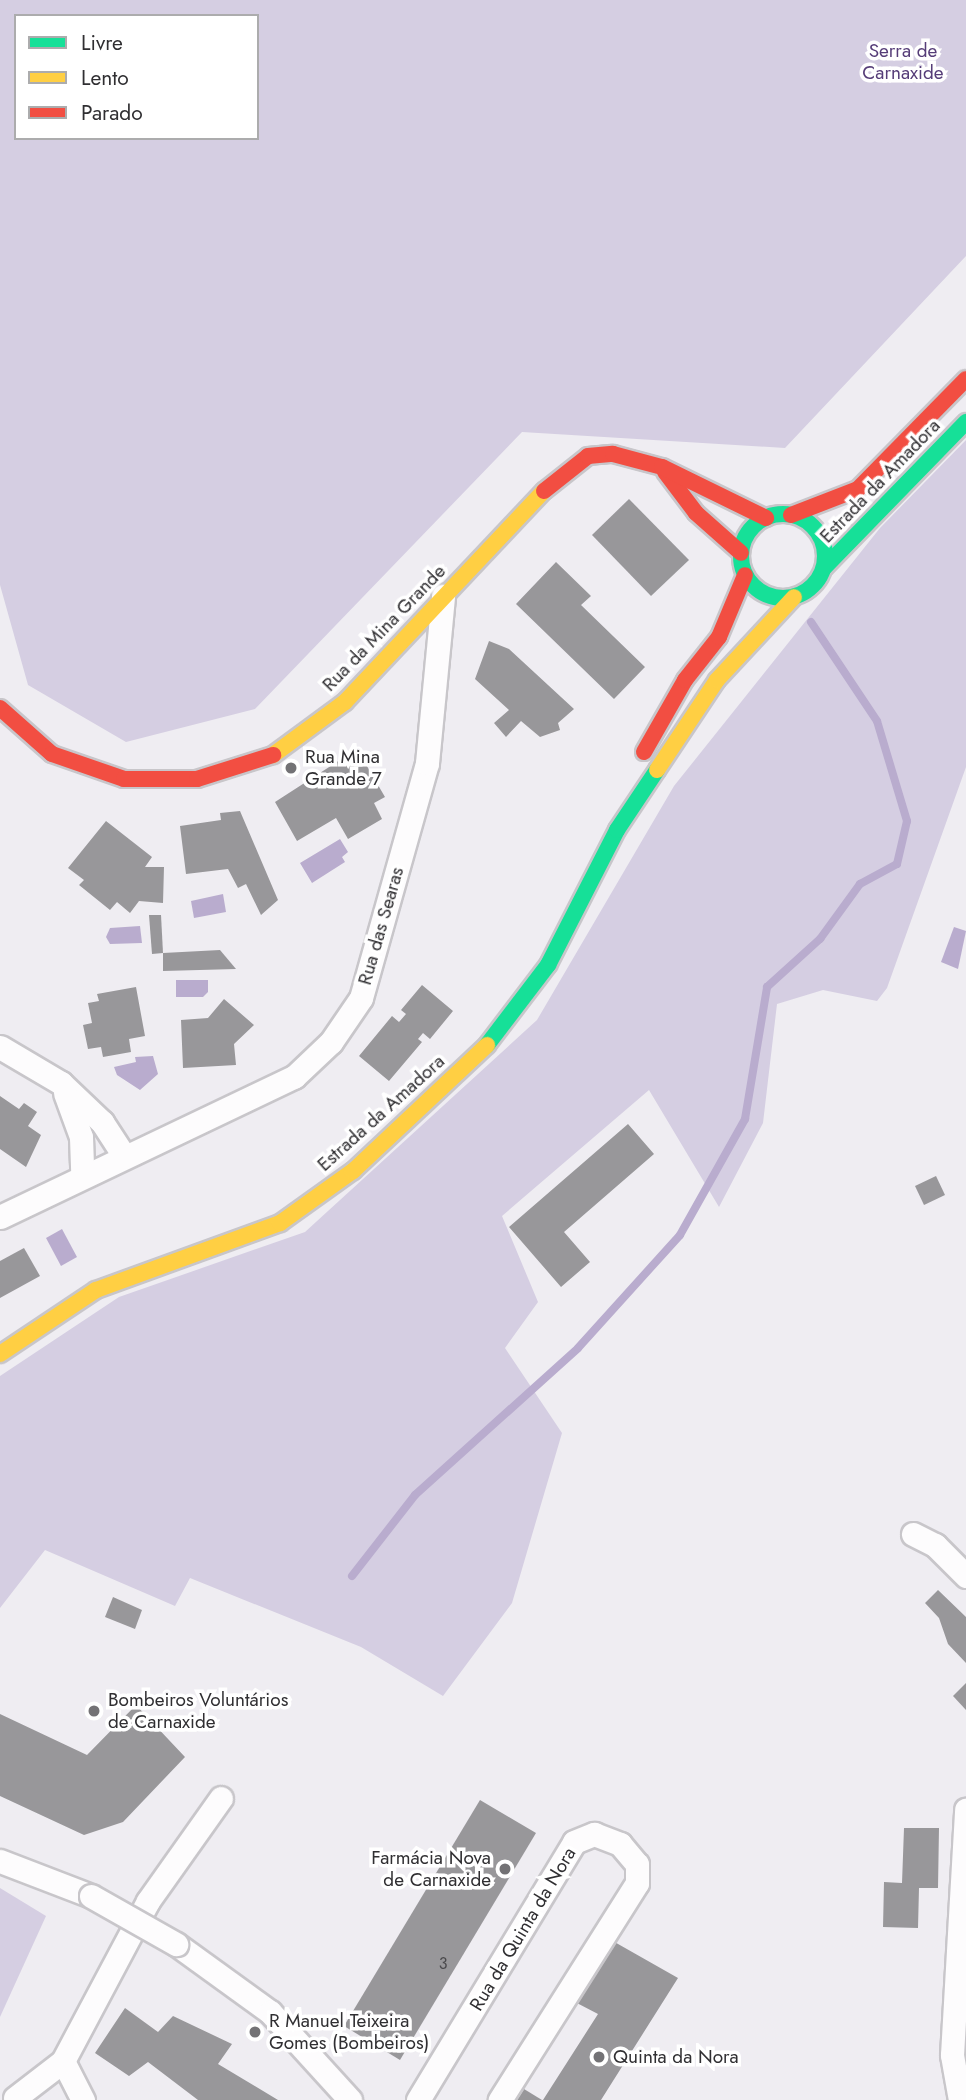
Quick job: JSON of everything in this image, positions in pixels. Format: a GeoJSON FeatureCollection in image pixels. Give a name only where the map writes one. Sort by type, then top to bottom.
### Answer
{"type":"FeatureCollection","features":[{"type":"Feature","properties":{"kind":"street","name":"Estrada da Amadora"},"geometry":{"type":"LineString","coordinates":[[791,515],[858,489],[966,379]]}},
{"type":"Feature","properties":{"kind":"street","name":"Estrada da Amadora"},"geometry":{"type":"LineString","coordinates":[[824,568],[966,422]]}},
{"type":"Feature","properties":{"kind":"street","name":"Rua da Mina Grande"},"geometry":{"type":"LineString","coordinates":[[0,708],[52,754],[124,779],[197,779],[280,752],[345,702],[562,472],[588,456],[613,454],[662,467],[766,518]]}},
{"type":"Feature","properties":{"kind":"street"},"geometry":{"type":"LineString","coordinates":[[662,467],[696,513],[741,554]]}},
{"type":"Feature","properties":{"kind":"street"},"geometry":{"type":"LineString","coordinates":[[791,515],[815,529],[822,541],[824,568],[807,591],[794,597],[765,595],[745,575],[741,554],[748,532],[766,518],[791,515]]}},
{"type":"Feature","properties":{"kind":"street","name":"Estrada da Amadora"},"geometry":{"type":"LineString","coordinates":[[617,830],[637,765],[685,680],[719,637],[745,575]]}},
{"type":"Feature","properties":{"kind":"street","name":"Rua das Searas"},"geometry":{"type":"LineString","coordinates":[[0,1217],[123,1154],[294,1077],[331,1042],[361,998],[428,763],[443,596]]}},
{"type":"Feature","properties":{"kind":"street","name":"Estrada da Amadora"},"geometry":{"type":"LineString","coordinates":[[0,1354],[96,1290],[280,1223],[353,1171],[491,1040],[548,965],[617,830],[717,680],[794,597]]}},
{"type":"Feature","properties":{"kind":"street"},"geometry":{"type":"LineString","coordinates":[[0,1047],[61,1083],[102,1122],[123,1154]]}},
{"type":"Feature","properties":{"kind":"street"},"geometry":{"type":"LineString","coordinates":[[61,1083],[81,1136],[82,1174]]}},
{"type":"Feature","properties":{"kind":"street"},"geometry":{"type":"LineString","coordinates":[[913,1534],[935,1545],[966,1576]]}},
{"type":"Feature","properties":{"kind":"street"},"geometry":{"type":"LineString","coordinates":[[12,2098],[63,2061],[148,1900],[222,1798]]}},
{"type":"Feature","properties":{"kind":"street"},"geometry":{"type":"LineString","coordinates":[[961,2096],[952,2055],[966,1809]]}},
{"type":"Feature","properties":{"kind":"street","name":"Rua da Quinta da Nora"},"geometry":{"type":"LineString","coordinates":[[418,2100],[574,1842],[594,1834],[620,1844],[637,1864],[637,1884],[500,2100]]}},
{"type":"Feature","properties":{"kind":"street"},"geometry":{"type":"LineString","coordinates":[[0,1861],[91,1896],[176,1944],[270,2012],[350,2100]]}},
{"type":"Feature","properties":{"kind":"street"},"geometry":{"type":"LineString","coordinates":[[63,2061],[83,2100]]}},
{"type":"Feature","properties":{"kind":"green space","name":"Serra de Carnaxide"},"geometry":{"type":"Polygon","coordinates":[[[0,0],[966,0],[966,256],[785,448],[522,432],[255,709],[126,742],[28,685],[0,585],[0,0]]]}},
{"type":"Feature","properties":{"kind":"green space"},"geometry":{"type":"Polygon","coordinates":[[[966,440],[966,767],[887,988],[877,1001],[823,990],[777,1004],[763,1123],[719,1207],[649,1090],[502,1216],[538,1302],[505,1348],[562,1433],[512,1603],[443,1696],[361,1647],[190,1578],[175,1606],[45,1550],[0,1608],[0,1376],[119,1297],[305,1232],[537,1020],[674,786],[880,528],[966,440]]]}},
{"type":"Feature","properties":{"kind":"green space"},"geometry":{"type":"Polygon","coordinates":[[[0,1888],[46,1916],[0,2017],[0,1888]]]}},
{"type":"Feature","properties":{"kind":"shaded area"},"geometry":{"type":"Polygon","coordinates":[[[340,839],[348,852],[342,857],[345,862],[312,883],[300,863],[340,839]]]}},
{"type":"Feature","properties":{"kind":"shaded area"},"geometry":{"type":"Polygon","coordinates":[[[223,894],[226,912],[194,918],[191,901],[223,894]]]}},
{"type":"Feature","properties":{"kind":"shaded area"},"geometry":{"type":"Polygon","coordinates":[[[140,926],[142,943],[110,944],[106,937],[110,928],[140,926]]]}},
{"type":"Feature","properties":{"kind":"shaded area"},"geometry":{"type":"Polygon","coordinates":[[[954,927],[966,931],[958,969],[941,962],[954,927]]]}},
{"type":"Feature","properties":{"kind":"shaded area"},"geometry":{"type":"Polygon","coordinates":[[[176,980],[208,980],[208,992],[203,997],[176,997],[176,980]]]}},
{"type":"Feature","properties":{"kind":"shaded area"},"geometry":{"type":"Polygon","coordinates":[[[153,1056],[158,1074],[140,1090],[117,1075],[114,1067],[136,1062],[135,1057],[153,1056]]]}},
{"type":"Feature","properties":{"kind":"shaded area"},"geometry":{"type":"Polygon","coordinates":[[[62,1229],[77,1257],[61,1266],[46,1238],[62,1229]]]}},
{"type":"Feature","properties":{"kind":"building"},"geometry":{"type":"Polygon","coordinates":[[[629,499],[689,560],[651,596],[592,535],[629,499]]]}},
{"type":"Feature","properties":{"kind":"building"},"geometry":{"type":"Polygon","coordinates":[[[556,562],[591,596],[581,605],[645,667],[614,699],[516,604],[556,562]]]}},
{"type":"Feature","properties":{"kind":"building"},"geometry":{"type":"Polygon","coordinates":[[[489,641],[509,649],[574,709],[558,723],[560,730],[540,737],[521,721],[506,737],[494,723],[509,710],[475,679],[489,641]]]}},
{"type":"Feature","properties":{"kind":"building"},"geometry":{"type":"Polygon","coordinates":[[[357,749],[385,797],[374,803],[382,819],[348,839],[336,818],[297,841],[275,802],[357,749]]]}},
{"type":"Feature","properties":{"kind":"building"},"geometry":{"type":"Polygon","coordinates":[[[240,811],[278,900],[261,915],[246,884],[238,888],[228,869],[186,874],[180,826],[221,820],[220,813],[240,811]]]}},
{"type":"Feature","properties":{"kind":"building"},"geometry":{"type":"Polygon","coordinates":[[[106,821],[152,857],[145,867],[164,867],[163,903],[139,901],[130,913],[117,902],[110,910],[79,885],[84,880],[68,868],[106,821]]]}},
{"type":"Feature","properties":{"kind":"building"},"geometry":{"type":"Polygon","coordinates":[[[149,915],[161,915],[163,953],[152,954],[149,915]]]}},
{"type":"Feature","properties":{"kind":"building"},"geometry":{"type":"Polygon","coordinates":[[[220,950],[236,969],[163,971],[163,953],[220,950]]]}},
{"type":"Feature","properties":{"kind":"building"},"geometry":{"type":"Polygon","coordinates":[[[422,985],[453,1011],[430,1039],[423,1033],[418,1039],[422,1042],[389,1081],[359,1056],[392,1016],[399,1022],[406,1014],[401,1010],[422,985]]]}},
{"type":"Feature","properties":{"kind":"building"},"geometry":{"type":"Polygon","coordinates":[[[136,987],[145,1036],[129,1039],[131,1052],[103,1057],[101,1047],[88,1049],[83,1025],[92,1023],[88,1003],[99,1001],[97,994],[136,987]]]}},
{"type":"Feature","properties":{"kind":"building"},"geometry":{"type":"Polygon","coordinates":[[[224,999],[254,1025],[234,1044],[236,1065],[183,1068],[181,1020],[208,1018],[224,999]]]}},
{"type":"Feature","properties":{"kind":"building"},"geometry":{"type":"Polygon","coordinates":[[[0,1096],[19,1109],[24,1103],[37,1112],[28,1126],[41,1135],[26,1167],[0,1149],[0,1096]]]}},
{"type":"Feature","properties":{"kind":"building"},"geometry":{"type":"Polygon","coordinates":[[[628,1124],[654,1154],[564,1232],[590,1262],[561,1287],[509,1227],[628,1124]]]}},
{"type":"Feature","properties":{"kind":"building"},"geometry":{"type":"Polygon","coordinates":[[[936,1176],[945,1195],[924,1205],[915,1186],[936,1176]]]}},
{"type":"Feature","properties":{"kind":"building"},"geometry":{"type":"Polygon","coordinates":[[[24,1248],[40,1276],[0,1298],[0,1261],[24,1248]]]}},
{"type":"Feature","properties":{"kind":"building"},"geometry":{"type":"Polygon","coordinates":[[[938,1590],[966,1617],[966,1663],[948,1644],[939,1618],[925,1603],[938,1590]]]}},
{"type":"Feature","properties":{"kind":"building"},"geometry":{"type":"Polygon","coordinates":[[[113,1597],[142,1610],[135,1629],[105,1617],[113,1597]]]}},
{"type":"Feature","properties":{"kind":"building"},"geometry":{"type":"Polygon","coordinates":[[[966,1683],[966,1710],[953,1696],[966,1683]]]}},
{"type":"Feature","properties":{"kind":"building"},"geometry":{"type":"Polygon","coordinates":[[[136,1705],[185,1757],[123,1822],[84,1835],[0,1796],[0,1714],[87,1755],[136,1705]]]}},
{"type":"Feature","properties":{"kind":"building"},"geometry":{"type":"Polygon","coordinates":[[[480,1800],[536,1833],[400,2060],[344,2026],[480,1800]]]}},
{"type":"Feature","properties":{"kind":"building"},"geometry":{"type":"Polygon","coordinates":[[[904,1828],[939,1828],[938,1888],[919,1888],[918,1928],[883,1927],[884,1882],[902,1883],[904,1828]]]}},
{"type":"Feature","properties":{"kind":"building","name":"Quinta da Nora"},"geometry":{"type":"Polygon","coordinates":[[[611,1940],[678,1978],[601,2100],[543,2100],[598,2014],[573,2001],[611,1940]]]}},
{"type":"Feature","properties":{"kind":"building"},"geometry":{"type":"Polygon","coordinates":[[[125,2008],[158,2032],[173,2016],[232,2044],[218,2064],[278,2100],[198,2100],[148,2062],[129,2076],[95,2053],[125,2008]]]}},
{"type":"Feature","properties":{"kind":"building"},"geometry":{"type":"Polygon","coordinates":[[[524,2089],[542,2100],[517,2100],[524,2089]]]}},
{"type":"Feature","properties":{"kind":"waterway"},"geometry":{"type":"LineString","coordinates":[[352,1576],[415,1495],[578,1348],[680,1235],[745,1119],[767,987],[820,939],[860,884],[897,864],[907,821],[877,721],[811,622]]}},
{"type":"Feature","properties":{"kind":"traffic: fast"},"geometry":{"type":"LineString","coordinates":[[824,568],[966,422]]}},
{"type":"Feature","properties":{"kind":"traffic: fast"},"geometry":{"type":"LineString","coordinates":[[783,514],[799,517],[813,526],[822,540],[825,556],[822,572],[813,586],[799,595],[783,598],[767,595],[753,586],[744,572],[741,556],[744,540],[753,526],[767,517],[783,514]]}},
{"type":"Feature","properties":{"kind":"traffic: fast"},"geometry":{"type":"LineString","coordinates":[[487,1045],[548,965],[617,830],[657,770]]}},
{"type":"Feature","properties":{"kind":"traffic: slow"},"geometry":{"type":"LineString","coordinates":[[273,755],[345,702],[544,491]]}},
{"type":"Feature","properties":{"kind":"traffic: slow"},"geometry":{"type":"LineString","coordinates":[[657,770],[717,680],[794,597]]}},
{"type":"Feature","properties":{"kind":"traffic: slow"},"geometry":{"type":"LineString","coordinates":[[0,1354],[96,1290],[280,1223],[353,1171],[487,1045]]}},
{"type":"Feature","properties":{"kind":"traffic: jam"},"geometry":{"type":"LineString","coordinates":[[791,515],[858,489],[966,379]]}},
{"type":"Feature","properties":{"kind":"traffic: jam"},"geometry":{"type":"LineString","coordinates":[[544,491],[588,456],[613,454],[662,467],[766,518]]}},
{"type":"Feature","properties":{"kind":"traffic: jam"},"geometry":{"type":"LineString","coordinates":[[665,472],[696,513],[741,553]]}},
{"type":"Feature","properties":{"kind":"traffic: jam"},"geometry":{"type":"LineString","coordinates":[[644,752],[685,680],[719,637],[745,575]]}},
{"type":"Feature","properties":{"kind":"traffic: jam"},"geometry":{"type":"LineString","coordinates":[[0,708],[52,754],[124,779],[197,779],[273,755]]}},
{"type":"Feature","properties":{"kind":"place","name":"Rua Mina Grande 7"},"geometry":{"type":"Point","coordinates":[291,768]}},
{"type":"Feature","properties":{"kind":"place","name":"Bombeiros Voluntários de Carnaxide"},"geometry":{"type":"Point","coordinates":[94,1711]}},
{"type":"Feature","properties":{"kind":"place","name":"Farmácia Nova de Carnaxide"},"geometry":{"type":"Point","coordinates":[505,1869]}},
{"type":"Feature","properties":{"kind":"place","name":"R Manuel Teixeira Gomes (Bombeiros)"},"geometry":{"type":"Point","coordinates":[255,2032]}},
{"type":"Feature","properties":{"kind":"place","name":"Quinta da Nora"},"geometry":{"type":"Point","coordinates":[599,2057]}}]}
